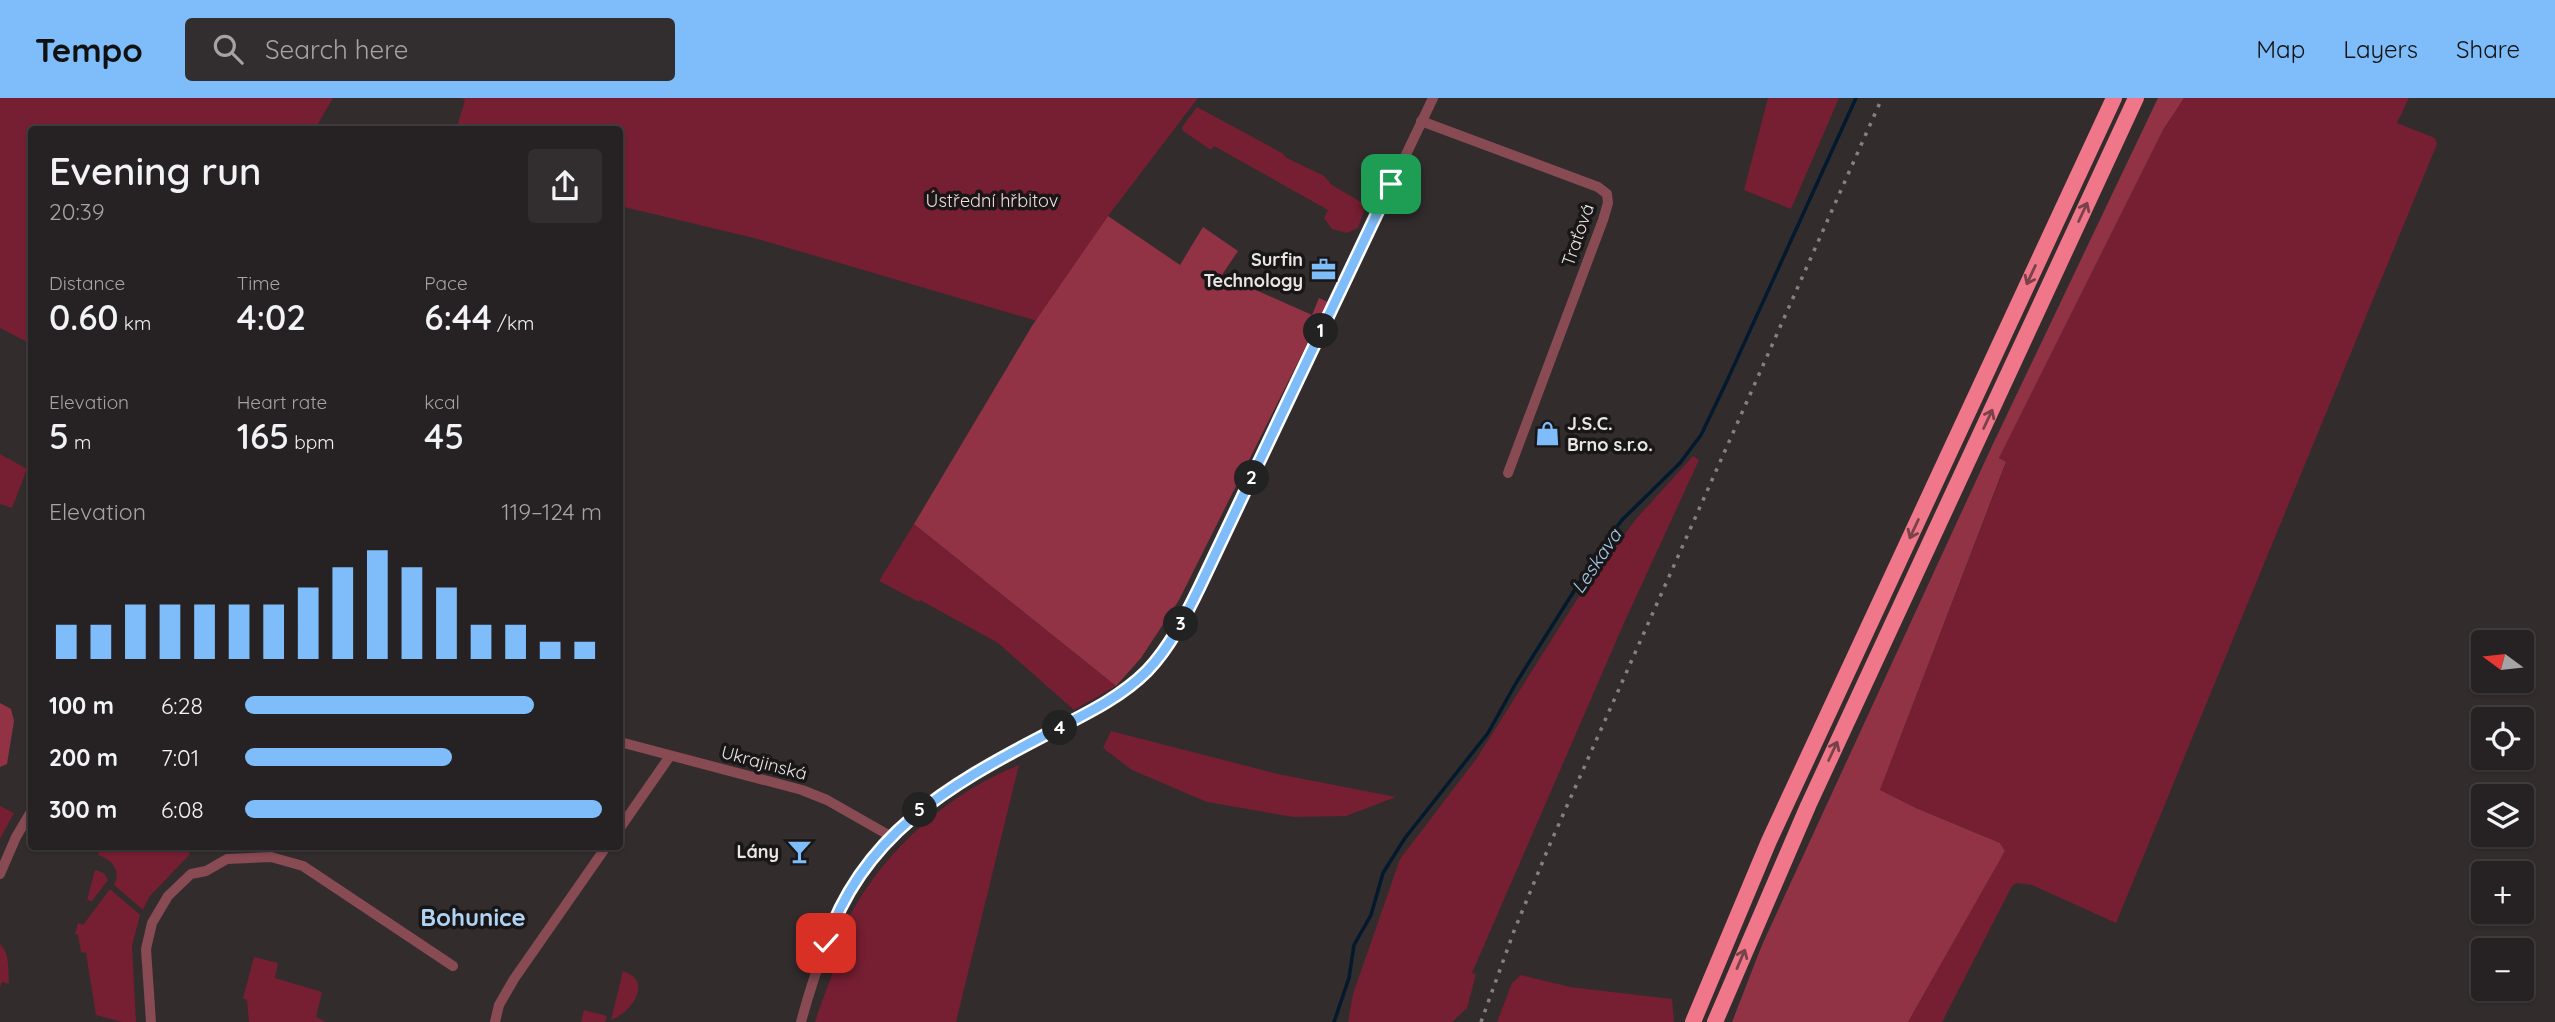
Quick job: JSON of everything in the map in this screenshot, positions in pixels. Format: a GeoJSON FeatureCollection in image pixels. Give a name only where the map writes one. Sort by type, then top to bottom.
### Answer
{"type":"FeatureCollection","features":[{"type":"Feature","properties":{"kind":"highway"},"geometry":{"type":"LineString","coordinates":[[1693,1022],[1769,841],[2112,98]]}},
{"type":"Feature","properties":{"kind":"highway"},"geometry":{"type":"LineString","coordinates":[[1715,1022],[1808,806],[2136,98]]}},
{"type":"Feature","properties":{"kind":"highway"},"geometry":{"type":"LineString","coordinates":[[2120,132],[2146,98]]}},
{"type":"Feature","properties":{"kind":"street"},"geometry":{"type":"LineString","coordinates":[[801,1022],[829,934],[842,906],[892,837],[922,809],[957,783],[1115,696],[1146,671],[1162,652],[1183,621],[1433,98]]}},
{"type":"Feature","properties":{"kind":"street","name":"Traťová"},"geometry":{"type":"LineString","coordinates":[[1422,121],[1598,187],[1606,194],[1608,203],[1603,220],[1508,473]]}},
{"type":"Feature","properties":{"kind":"street","name":"Ukrajinská"},"geometry":{"type":"LineString","coordinates":[[623,743],[803,790],[838,806],[892,837]]}},
{"type":"Feature","properties":{"kind":"street"},"geometry":{"type":"LineString","coordinates":[[623,824],[670,756]]}},
{"type":"Feature","properties":{"kind":"street"},"geometry":{"type":"LineString","coordinates":[[0,874],[28,817]]}},
{"type":"Feature","properties":{"kind":"street"},"geometry":{"type":"LineString","coordinates":[[495,1022],[499,1005],[514,979],[604,850]]}},
{"type":"Feature","properties":{"kind":"street"},"geometry":{"type":"LineString","coordinates":[[151,1022],[146,949],[152,923],[169,896],[191,874],[206,871],[229,853],[271,857],[303,866],[453,966]]}},
{"type":"Feature","properties":{"kind":"green space"},"geometry":{"type":"Polygon","coordinates":[[[0,98],[333,98],[317,126],[28,126],[28,342],[0,328],[0,98]]]}},
{"type":"Feature","properties":{"kind":"green space","name":"Ústřední hřbitov"},"geometry":{"type":"Polygon","coordinates":[[[461,98],[1198,98],[1108,216],[1037,321],[758,239],[623,207],[623,126],[457,126],[465,100],[461,98]]]}},
{"type":"Feature","properties":{"kind":"green space"},"geometry":{"type":"Polygon","coordinates":[[[1768,98],[1839,98],[1791,209],[1744,190],[1768,98]]]}},
{"type":"Feature","properties":{"kind":"green space"},"geometry":{"type":"Polygon","coordinates":[[[2184,98],[2409,98],[2397,123],[2435,138],[2437,144],[2116,923],[2032,885],[2017,883],[2012,886],[1942,1022],[1908,1022],[2005,851],[2000,843],[1880,790],[2006,463],[1999,458],[2163,130],[2184,98]]]}},
{"type":"Feature","properties":{"kind":"green space"},"geometry":{"type":"Polygon","coordinates":[[[1197,107],[1324,176],[1332,185],[1366,205],[1358,228],[1347,233],[1332,229],[1324,218],[1328,210],[1214,146],[1211,150],[1183,131],[1182,127],[1197,107]]]}},
{"type":"Feature","properties":{"kind":"green space"},"geometry":{"type":"Polygon","coordinates":[[[0,454],[27,469],[12,508],[0,504],[0,454]]]}},
{"type":"Feature","properties":{"kind":"green space"},"geometry":{"type":"Polygon","coordinates":[[[1693,456],[1699,460],[1624,623],[1472,973],[1476,974],[1467,1008],[1452,1022],[1348,1022],[1353,994],[1400,859],[1477,758],[1576,601],[1636,519],[1693,456]]]}},
{"type":"Feature","properties":{"kind":"green space"},"geometry":{"type":"Polygon","coordinates":[[[914,524],[1116,686],[1074,710],[998,643],[879,581],[914,524]]]}},
{"type":"Feature","properties":{"kind":"green space"},"geometry":{"type":"Polygon","coordinates":[[[1111,731],[1278,774],[1396,797],[1346,816],[1293,817],[1207,802],[1132,770],[1103,748],[1111,731]]]}},
{"type":"Feature","properties":{"kind":"green space"},"geometry":{"type":"Polygon","coordinates":[[[1019,765],[956,1022],[815,1022],[846,936],[851,913],[884,865],[903,843],[946,806],[970,789],[1019,765]]]}},
{"type":"Feature","properties":{"kind":"green space"},"geometry":{"type":"Polygon","coordinates":[[[0,806],[14,813],[0,839],[0,806]]]}},
{"type":"Feature","properties":{"kind":"green space"},"geometry":{"type":"Polygon","coordinates":[[[99,850],[188,850],[190,854],[149,897],[143,910],[114,885],[117,875],[114,866],[98,855],[99,850]]]}},
{"type":"Feature","properties":{"kind":"green space"},"geometry":{"type":"Polygon","coordinates":[[[95,870],[104,873],[108,880],[92,901],[87,900],[95,870]]]}},
{"type":"Feature","properties":{"kind":"green space"},"geometry":{"type":"Polygon","coordinates":[[[110,889],[140,915],[132,946],[136,1022],[122,1022],[96,1015],[86,953],[81,952],[78,935],[75,934],[78,923],[83,925],[110,889]]]}},
{"type":"Feature","properties":{"kind":"green space"},"geometry":{"type":"Polygon","coordinates":[[[0,944],[7,957],[9,984],[2,982],[0,988],[0,944]]]}},
{"type":"Feature","properties":{"kind":"green space"},"geometry":{"type":"Polygon","coordinates":[[[254,957],[278,963],[275,978],[322,992],[316,1017],[326,1022],[249,1022],[247,1000],[243,998],[254,957]]]}},
{"type":"Feature","properties":{"kind":"green space"},"geometry":{"type":"Polygon","coordinates":[[[623,971],[637,982],[638,989],[632,1004],[611,1020],[623,971]]]}},
{"type":"Feature","properties":{"kind":"green space"},"geometry":{"type":"Polygon","coordinates":[[[1521,975],[1570,987],[1672,999],[1674,1022],[1497,1022],[1512,983],[1521,975]]]}},
{"type":"Feature","properties":{"kind":"green space"},"geometry":{"type":"Polygon","coordinates":[[[584,1010],[607,1016],[605,1022],[581,1022],[584,1010]]]}},
{"type":"Feature","properties":{"kind":"shaded area"},"geometry":{"type":"Polygon","coordinates":[[[2158,98],[2184,98],[2163,130],[1999,458],[2006,462],[1880,790],[2000,843],[2005,851],[1908,1022],[1732,1022],[1762,945],[1992,446],[2158,98]]]}},
{"type":"Feature","properties":{"kind":"shaded area"},"geometry":{"type":"Polygon","coordinates":[[[1108,216],[1180,265],[1203,227],[1238,251],[1222,275],[1312,315],[1319,298],[1328,302],[1179,600],[1141,658],[1116,686],[914,524],[1032,326],[1108,216]]]}},
{"type":"Feature","properties":{"kind":"shaded area"},"geometry":{"type":"Polygon","coordinates":[[[0,703],[11,709],[14,721],[7,764],[0,767],[0,703]]]}},
{"type":"Feature","properties":{"kind":"waterway","name":"Leskava"},"geometry":{"type":"LineString","coordinates":[[1334,1022],[1349,978],[1354,945],[1371,915],[1383,873],[1405,838],[1488,733],[1516,683],[1605,542],[1622,520],[1680,463],[1701,435],[1856,98]]}},
{"type":"Feature","properties":{"kind":"railway"},"geometry":{"type":"LineString","coordinates":[[1481,1022],[1514,931],[1550,844],[1882,98]]}},
{"type":"Feature","properties":{"kind":"place","name":"Surfin Technology"},"geometry":{"type":"Point","coordinates":[1323,270]}},
{"type":"Feature","properties":{"kind":"place","name":"J.S.C. Brno s.r.o."},"geometry":{"type":"Point","coordinates":[1547,434]}},
{"type":"Feature","properties":{"kind":"place","name":"Lány"},"geometry":{"type":"Point","coordinates":[799,852]}},
{"type":"Feature","properties":{"kind":"district","name":"Bohunice"},"geometry":{"type":"Point","coordinates":[473,918]}},
{"type":"Feature","properties":{"kind":"route"},"geometry":{"type":"LineString","coordinates":[[826,943],[842,906],[868,867],[892,837],[922,809],[968,777],[1115,696],[1146,671],[1162,652],[1183,621],[1391,184]]}}]}
